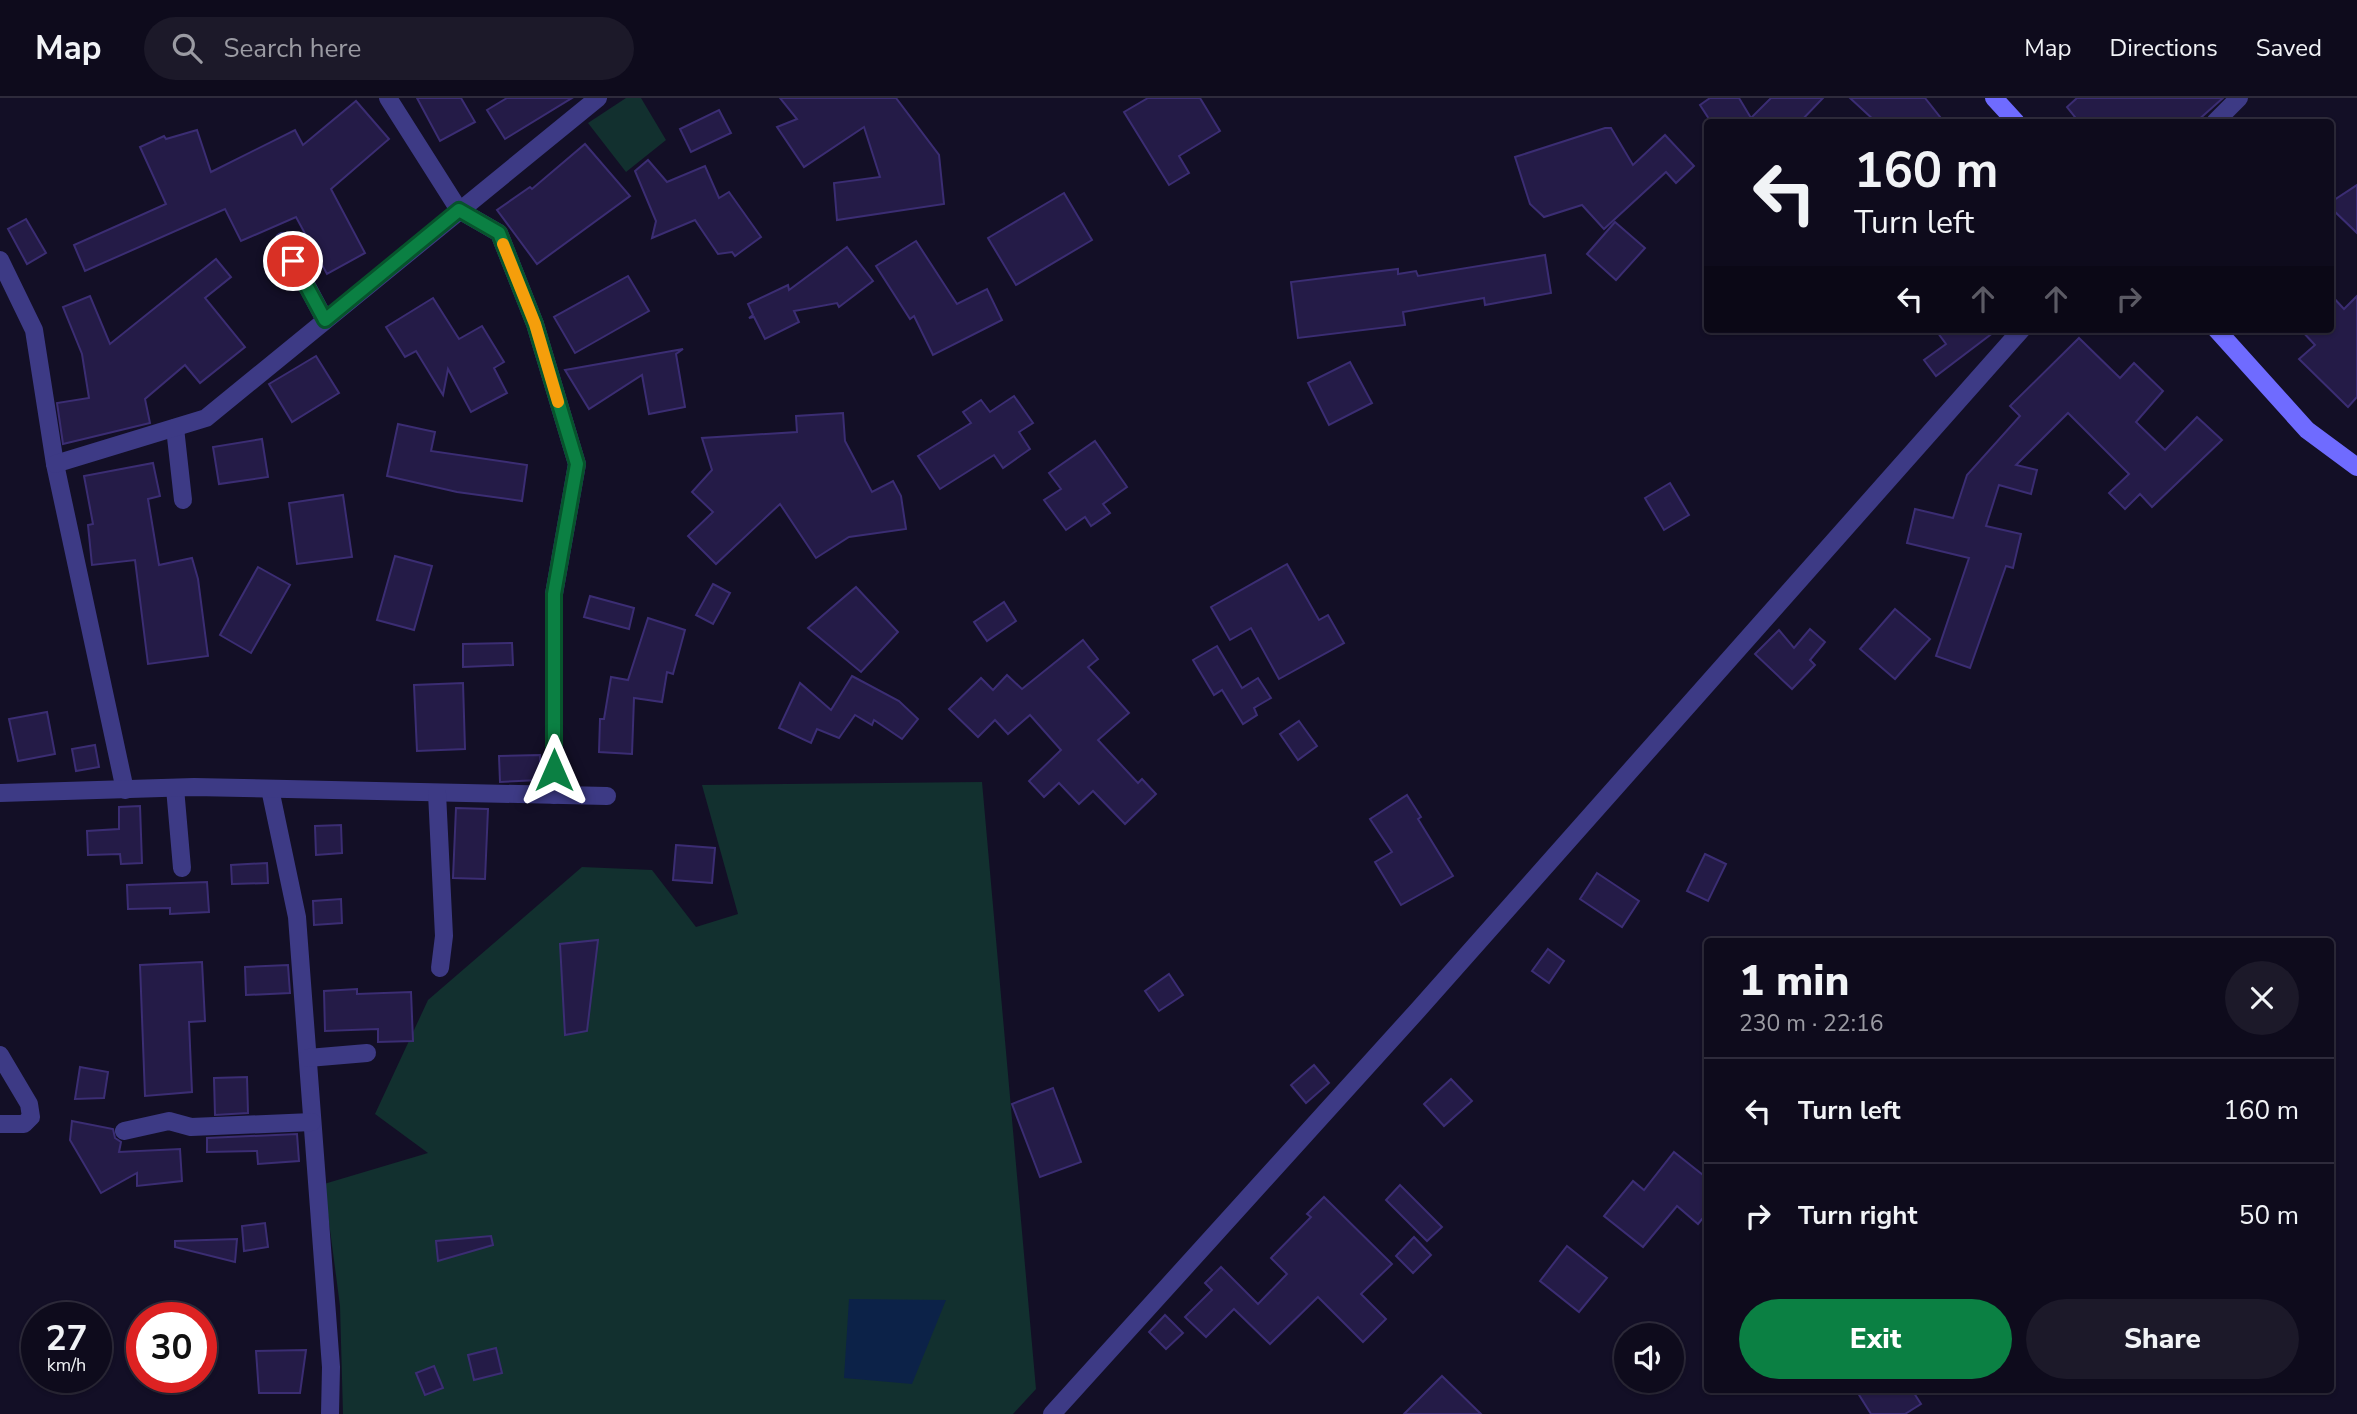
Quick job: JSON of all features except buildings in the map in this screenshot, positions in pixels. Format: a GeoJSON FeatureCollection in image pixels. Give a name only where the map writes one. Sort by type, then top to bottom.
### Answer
{"type":"FeatureCollection","features":[{"type":"Feature","properties":{"kind":"main road"},"geometry":{"type":"LineString","coordinates":[[1994,98],[2013,119]]}},
{"type":"Feature","properties":{"kind":"main road"},"geometry":{"type":"LineString","coordinates":[[2220,333],[2307,430],[2357,467]]}},
{"type":"Feature","properties":{"kind":"street"},"geometry":{"type":"LineString","coordinates":[[388,98],[459,210],[499,233],[535,324],[577,464],[554,594],[554,795]]}},
{"type":"Feature","properties":{"kind":"street"},"geometry":{"type":"LineString","coordinates":[[55,464],[206,418],[598,98]]}},
{"type":"Feature","properties":{"kind":"street"},"geometry":{"type":"LineString","coordinates":[[2219,119],[2239,98]]}},
{"type":"Feature","properties":{"kind":"street"},"geometry":{"type":"LineString","coordinates":[[283,241],[325,320]]}},
{"type":"Feature","properties":{"kind":"street"},"geometry":{"type":"LineString","coordinates":[[0,260],[34,330],[55,464],[125,790]]}},
{"type":"Feature","properties":{"kind":"street"},"geometry":{"type":"LineString","coordinates":[[1052,1414],[1418,1010],[2018,333]]}},
{"type":"Feature","properties":{"kind":"street"},"geometry":{"type":"LineString","coordinates":[[175,428],[183,500]]}},
{"type":"Feature","properties":{"kind":"street"},"geometry":{"type":"LineString","coordinates":[[0,793],[175,788],[607,796]]}},
{"type":"Feature","properties":{"kind":"street"},"geometry":{"type":"LineString","coordinates":[[175,788],[182,868]]}},
{"type":"Feature","properties":{"kind":"street"},"geometry":{"type":"LineString","coordinates":[[270,789],[297,917],[331,1367],[330,1414]]}},
{"type":"Feature","properties":{"kind":"street"},"geometry":{"type":"LineString","coordinates":[[437,793],[444,936],[440,968]]}},
{"type":"Feature","properties":{"kind":"street"},"geometry":{"type":"LineString","coordinates":[[308,1058],[367,1053]]}},
{"type":"Feature","properties":{"kind":"street"},"geometry":{"type":"LineString","coordinates":[[0,1055],[29,1104],[31,1117],[24,1124],[0,1124]]}},
{"type":"Feature","properties":{"kind":"street"},"geometry":{"type":"LineString","coordinates":[[124,1131],[169,1121],[191,1127],[312,1122]]}},
{"type":"Feature","properties":{"kind":"green space"},"geometry":{"type":"Polygon","coordinates":[[[626,98],[641,98],[666,140],[626,172],[588,123],[626,98]]]}},
{"type":"Feature","properties":{"kind":"green space"},"geometry":{"type":"Polygon","coordinates":[[[982,782],[1036,1389],[1013,1414],[343,1414],[340,1306],[324,1184],[428,1153],[375,1114],[428,1000],[582,867],[652,870],[696,927],[738,914],[702,785],[982,782]]]}},
{"type":"Feature","properties":{"kind":"water"},"geometry":{"type":"Polygon","coordinates":[[[849,1299],[946,1300],[912,1384],[844,1378],[849,1299]]]}},
{"type":"Feature","properties":{"kind":"slow traffic"},"geometry":{"type":"LineString","coordinates":[[503,244],[535,324],[558,402]]}},
{"type":"Feature","properties":{"kind":"route"},"geometry":{"type":"LineString","coordinates":[[293,261],[325,320],[459,210],[499,233],[535,324],[577,464],[554,594],[554,770]]}}]}
